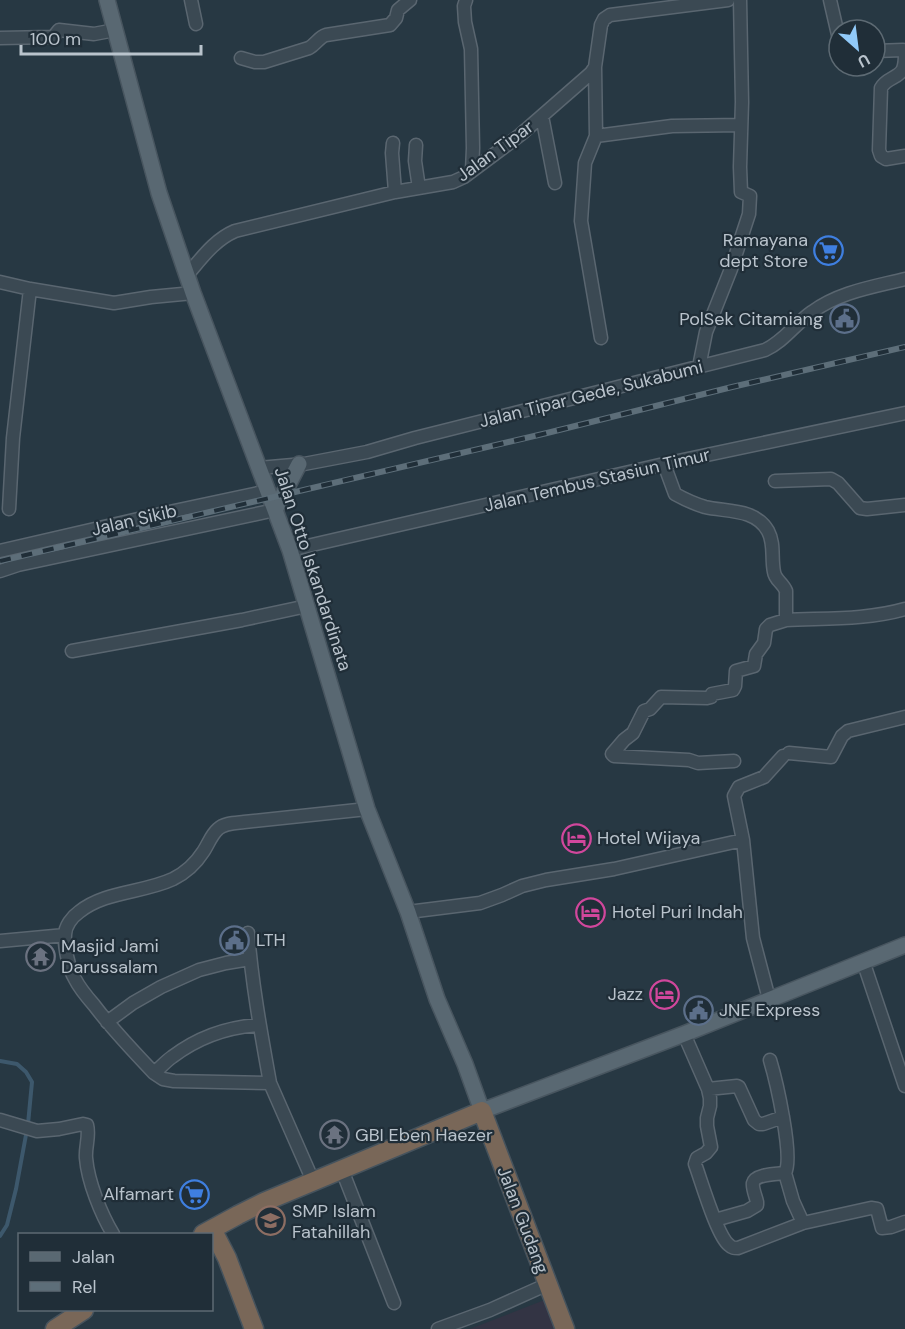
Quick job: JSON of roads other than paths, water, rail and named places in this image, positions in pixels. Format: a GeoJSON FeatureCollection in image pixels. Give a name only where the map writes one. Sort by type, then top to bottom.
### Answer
{"type":"FeatureCollection","features":[{"type":"Feature","properties":{"kind":"highway"},"geometry":{"type":"LineString","coordinates":[[207,1232],[238,1215],[313,1181],[482,1111]]}},
{"type":"Feature","properties":{"kind":"highway","name":"Jalan Gudang"},"geometry":{"type":"LineString","coordinates":[[482,1111],[565,1329]]}},
{"type":"Feature","properties":{"kind":"highway"},"geometry":{"type":"LineString","coordinates":[[213,1240],[227,1258],[254,1329]]}},
{"type":"Feature","properties":{"kind":"highway"},"geometry":{"type":"LineString","coordinates":[[55,1329],[82,1311]]}},
{"type":"Feature","properties":{"kind":"main road","name":"Jalan Otto Iskandardinata"},"geometry":{"type":"LineString","coordinates":[[107,0],[159,193],[192,293],[290,550],[367,809],[408,912],[437,999],[482,1111]]}},
{"type":"Feature","properties":{"kind":"main road"},"geometry":{"type":"LineString","coordinates":[[274,510],[299,464]]}},
{"type":"Feature","properties":{"kind":"main road"},"geometry":{"type":"LineString","coordinates":[[482,1111],[684,1034],[905,945]]}},
{"type":"Feature","properties":{"kind":"street"},"geometry":{"type":"LineString","coordinates":[[191,0],[196,24]]}},
{"type":"Feature","properties":{"kind":"street"},"geometry":{"type":"LineString","coordinates":[[241,58],[264,62],[309,48],[326,35],[390,25],[396,18],[398,10],[410,0]]}},
{"type":"Feature","properties":{"kind":"street"},"geometry":{"type":"LineString","coordinates":[[466,0],[464,12],[471,49],[472,171]]}},
{"type":"Feature","properties":{"kind":"street"},"geometry":{"type":"LineString","coordinates":[[601,338],[581,221],[585,163],[596,136],[595,67],[601,25],[610,15],[728,0]]}},
{"type":"Feature","properties":{"kind":"street"},"geometry":{"type":"LineString","coordinates":[[699,367],[706,333],[749,214],[750,196],[741,192],[740,0]]}},
{"type":"Feature","properties":{"kind":"street"},"geometry":{"type":"LineString","coordinates":[[830,0],[834,18]]}},
{"type":"Feature","properties":{"kind":"street"},"geometry":{"type":"LineString","coordinates":[[0,38],[52,37],[59,30],[94,34],[116,30]]}},
{"type":"Feature","properties":{"kind":"street"},"geometry":{"type":"LineString","coordinates":[[887,51],[903,50],[905,53],[903,69],[881,88],[879,150],[881,156],[886,159],[905,156]]}},
{"type":"Feature","properties":{"kind":"street","name":"Jalan Tipar"},"geometry":{"type":"LineString","coordinates":[[187,275],[212,247],[226,235],[235,231],[395,192],[453,182],[465,177],[520,135],[595,67]]}},
{"type":"Feature","properties":{"kind":"street"},"geometry":{"type":"LineString","coordinates":[[542,116],[555,183]]}},
{"type":"Feature","properties":{"kind":"street"},"geometry":{"type":"LineString","coordinates":[[596,136],[672,126],[741,125]]}},
{"type":"Feature","properties":{"kind":"street"},"geometry":{"type":"LineString","coordinates":[[393,143],[395,192]]}},
{"type":"Feature","properties":{"kind":"street"},"geometry":{"type":"LineString","coordinates":[[416,145],[419,188]]}},
{"type":"Feature","properties":{"kind":"street","name":"Jalan Tipar Gede, Sukabumi"},"geometry":{"type":"LineString","coordinates":[[259,468],[299,464],[367,452],[765,351],[825,304],[853,292],[905,279]]}},
{"type":"Feature","properties":{"kind":"street"},"geometry":{"type":"LineString","coordinates":[[0,283],[114,303],[192,293]]}},
{"type":"Feature","properties":{"kind":"street"},"geometry":{"type":"LineString","coordinates":[[9,509],[13,438],[30,289]]}},
{"type":"Feature","properties":{"kind":"street","name":"Jalan Tembus Stasiun Timur"},"geometry":{"type":"LineString","coordinates":[[290,550],[664,464],[905,413]]}},
{"type":"Feature","properties":{"kind":"street"},"geometry":{"type":"LineString","coordinates":[[664,464],[675,494],[704,507],[736,511],[761,521],[772,541],[776,579],[786,591],[786,620]]}},
{"type":"Feature","properties":{"kind":"street"},"geometry":{"type":"LineString","coordinates":[[775,482],[831,479],[838,483],[860,507],[867,509],[905,505]]}},
{"type":"Feature","properties":{"kind":"street","name":"Jalan Sikib"},"geometry":{"type":"LineString","coordinates":[[0,551],[268,491]]}},
{"type":"Feature","properties":{"kind":"street"},"geometry":{"type":"LineString","coordinates":[[0,571],[274,510]]}},
{"type":"Feature","properties":{"kind":"street"},"geometry":{"type":"LineString","coordinates":[[72,651],[306,606]]}},
{"type":"Feature","properties":{"kind":"street"},"geometry":{"type":"LineString","coordinates":[[734,761],[698,763],[688,760],[614,756],[612,754],[633,733],[644,711],[651,710],[661,697],[707,698],[712,694],[733,690],[736,671],[754,666],[756,654],[764,643],[766,631],[774,624],[786,620],[843,618],[905,609]]}},
{"type":"Feature","properties":{"kind":"street"},"geometry":{"type":"LineString","coordinates":[[769,999],[753,938],[743,840],[735,791],[742,785],[764,777],[786,754],[831,757],[842,736],[848,731],[905,717]]}},
{"type":"Feature","properties":{"kind":"street"},"geometry":{"type":"LineString","coordinates":[[270,1083],[174,1081],[154,1073],[107,1022],[75,980],[71,971],[65,934],[67,927],[78,912],[91,904],[165,883],[178,876],[196,861],[216,831],[224,825],[367,809]]}},
{"type":"Feature","properties":{"kind":"street"},"geometry":{"type":"LineString","coordinates":[[408,912],[480,903],[522,886],[546,880],[614,869],[743,840]]}},
{"type":"Feature","properties":{"kind":"street"},"geometry":{"type":"LineString","coordinates":[[248,933],[259,1024],[270,1083],[313,1181]]}},
{"type":"Feature","properties":{"kind":"street"},"geometry":{"type":"LineString","coordinates":[[0,941],[65,934]]}},
{"type":"Feature","properties":{"kind":"street"},"geometry":{"type":"LineString","coordinates":[[107,1022],[162,987],[199,970],[250,958]]}},
{"type":"Feature","properties":{"kind":"street"},"geometry":{"type":"LineString","coordinates":[[862,961],[905,1086]]}},
{"type":"Feature","properties":{"kind":"street"},"geometry":{"type":"LineString","coordinates":[[154,1073],[186,1047],[206,1037],[228,1029],[259,1024]]}},
{"type":"Feature","properties":{"kind":"street"},"geometry":{"type":"LineString","coordinates":[[684,1034],[708,1089],[711,1102],[707,1118],[711,1147],[697,1158],[695,1164],[714,1220],[726,1242],[734,1248],[743,1246],[803,1223],[875,1208],[882,1228],[905,1222]]}},
{"type":"Feature","properties":{"kind":"street"},"geometry":{"type":"LineString","coordinates":[[770,1060],[783,1117],[788,1165],[785,1173],[793,1202],[803,1223]]}},
{"type":"Feature","properties":{"kind":"street"},"geometry":{"type":"LineString","coordinates":[[708,1089],[739,1087],[754,1120],[759,1124],[783,1117]]}},
{"type":"Feature","properties":{"kind":"street"},"geometry":{"type":"LineString","coordinates":[[0,1120],[37,1131],[87,1125],[86,1157],[92,1187],[112,1233]]}},
{"type":"Feature","properties":{"kind":"street"},"geometry":{"type":"LineString","coordinates":[[342,1170],[394,1303]]}},
{"type":"Feature","properties":{"kind":"street"},"geometry":{"type":"LineString","coordinates":[[714,1220],[751,1210],[757,1205],[752,1184],[754,1179],[760,1176],[785,1173]]}},
{"type":"Feature","properties":{"kind":"street"},"geometry":{"type":"LineString","coordinates":[[438,1329],[490,1310],[548,1284]]}},
{"type":"Feature","properties":{"kind":"waterway"},"geometry":{"type":"LineString","coordinates":[[0,1061],[17,1064],[32,1082],[28,1124],[16,1189],[7,1225],[0,1236]]}},
{"type":"Feature","properties":{"kind":"railway"},"geometry":{"type":"LineString","coordinates":[[0,561],[905,347]]}},
{"type":"Feature","properties":{"kind":"place","name":"Ramayana dept Store"},"geometry":{"type":"Point","coordinates":[829,250]}},
{"type":"Feature","properties":{"kind":"place","name":"PolSek Citamiang"},"geometry":{"type":"Point","coordinates":[844,319]}},
{"type":"Feature","properties":{"kind":"place","name":"Hotel Wijaya"},"geometry":{"type":"Point","coordinates":[576,838]}},
{"type":"Feature","properties":{"kind":"place","name":"Hotel Puri Indah"},"geometry":{"type":"Point","coordinates":[591,912]}},
{"type":"Feature","properties":{"kind":"place","name":"LTH"},"geometry":{"type":"Point","coordinates":[235,940]}},
{"type":"Feature","properties":{"kind":"place","name":"Masjid Jami Darussalam"},"geometry":{"type":"Point","coordinates":[40,956]}},
{"type":"Feature","properties":{"kind":"place","name":"Jazz"},"geometry":{"type":"Point","coordinates":[664,994]}},
{"type":"Feature","properties":{"kind":"place","name":"JNE Express"},"geometry":{"type":"Point","coordinates":[698,1010]}},
{"type":"Feature","properties":{"kind":"place","name":"GBI Eben Haezer"},"geometry":{"type":"Point","coordinates":[334,1135]}},
{"type":"Feature","properties":{"kind":"place","name":"Alfamart"},"geometry":{"type":"Point","coordinates":[195,1194]}},
{"type":"Feature","properties":{"kind":"place","name":"SMP Islam Fatahillah"},"geometry":{"type":"Point","coordinates":[271,1221]}}]}
